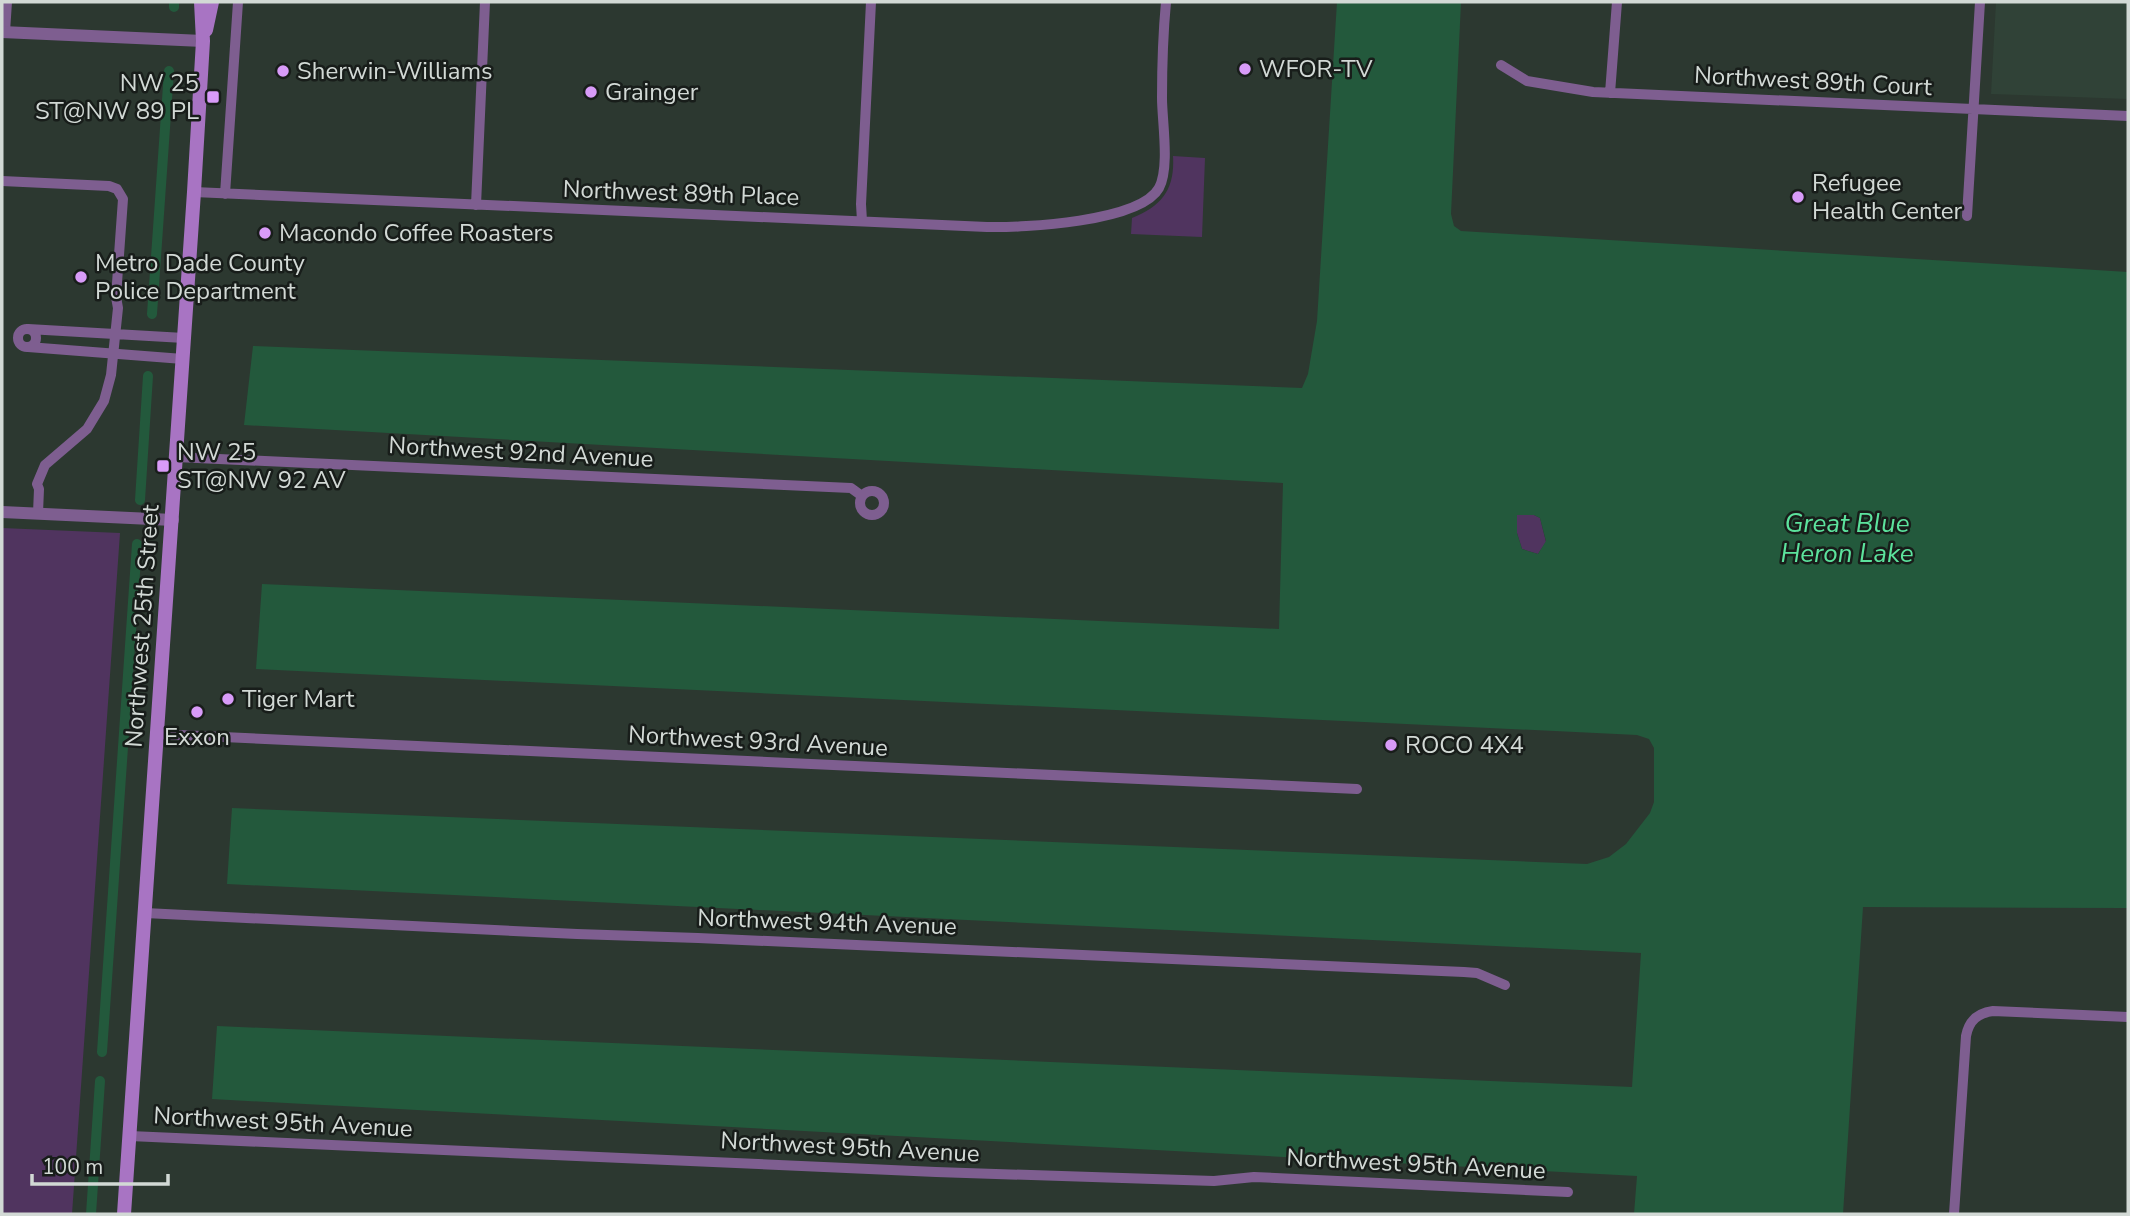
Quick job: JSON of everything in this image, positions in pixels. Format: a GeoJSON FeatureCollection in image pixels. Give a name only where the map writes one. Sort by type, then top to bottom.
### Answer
{"type":"FeatureCollection","features":[{"type":"Feature","properties":{"kind":"main road","name":"Northwest 25th Street"},"geometry":{"type":"LineString","coordinates":[[124,1214],[194,192],[203,41],[201,2]]}},
{"type":"Feature","properties":{"kind":"main road","name":"Northwest 25th Street"},"geometry":{"type":"LineString","coordinates":[[203,41],[212,2]]}},
{"type":"Feature","properties":{"kind":"street"},"geometry":{"type":"LineString","coordinates":[[7,2],[3,32],[203,41]]}},
{"type":"Feature","properties":{"kind":"street"},"geometry":{"type":"LineString","coordinates":[[225,194],[238,2]]}},
{"type":"Feature","properties":{"kind":"street"},"geometry":{"type":"LineString","coordinates":[[476,205],[485,2]]}},
{"type":"Feature","properties":{"kind":"street"},"geometry":{"type":"LineString","coordinates":[[862,221],[871,2]]}},
{"type":"Feature","properties":{"kind":"street","name":"Northwest 89th Place"},"geometry":{"type":"LineString","coordinates":[[194,192],[998,227],[1041,226],[1082,220],[1126,209],[1150,197],[1158,188],[1164,163],[1162,79],[1166,2]]}},
{"type":"Feature","properties":{"kind":"street"},"geometry":{"type":"LineString","coordinates":[[1611,93],[1616,2]]}},
{"type":"Feature","properties":{"kind":"street"},"geometry":{"type":"LineString","coordinates":[[1967,216],[1980,2]]}},
{"type":"Feature","properties":{"kind":"street","name":"Northwest 89th Court"},"geometry":{"type":"LineString","coordinates":[[1501,65],[1527,81],[1574,90],[2128,116]]}},
{"type":"Feature","properties":{"kind":"street"},"geometry":{"type":"LineString","coordinates":[[2,181],[107,185],[117,189],[123,202],[116,297],[111,320],[114,333],[110,385],[97,416],[82,435],[45,465],[37,484],[40,489],[38,513]]}},
{"type":"Feature","properties":{"kind":"street"},"geometry":{"type":"LineString","coordinates":[[183,359],[29,347],[35,342],[36,336],[28,329],[184,338]]}},
{"type":"Feature","properties":{"kind":"street"},"geometry":{"type":"LineString","coordinates":[[132,355],[133,335]]}},
{"type":"Feature","properties":{"kind":"street","name":"Northwest 92nd Avenue"},"geometry":{"type":"LineString","coordinates":[[176,457],[851,488],[862,496]]}},
{"type":"Feature","properties":{"kind":"street"},"geometry":{"type":"LineString","coordinates":[[2,512],[173,520]]}},
{"type":"Feature","properties":{"kind":"street","name":"Northwest 93rd Avenue"},"geometry":{"type":"LineString","coordinates":[[157,734],[1357,789]]}},
{"type":"Feature","properties":{"kind":"street","name":"Northwest 94th Avenue"},"geometry":{"type":"LineString","coordinates":[[145,913],[1464,972],[1477,973],[1505,985]]}},
{"type":"Feature","properties":{"kind":"street"},"geometry":{"type":"LineString","coordinates":[[1954,1214],[1966,1036],[1970,1022],[1979,1014],[1993,1011],[2128,1017]]}},
{"type":"Feature","properties":{"kind":"street","name":"Northwest 95th Avenue"},"geometry":{"type":"LineString","coordinates":[[130,1136],[936,1172],[1214,1181],[1254,1177],[1568,1192]]}},
{"type":"Feature","properties":{"kind":"shaded area"},"geometry":{"type":"Polygon","coordinates":[[[1996,2],[2128,2],[2128,99],[1991,94],[1996,2]]]}},
{"type":"Feature","properties":{"kind":"shaded area"},"geometry":{"type":"Polygon","coordinates":[[[1173,156],[1205,158],[1202,237],[1131,234],[1132,218],[1152,208],[1169,187],[1173,156]]]}},
{"type":"Feature","properties":{"kind":"shaded area"},"geometry":{"type":"Polygon","coordinates":[[[1517,515],[1534,515],[1540,518],[1546,542],[1538,554],[1522,549],[1517,533],[1517,515]]]}},
{"type":"Feature","properties":{"kind":"shaded area"},"geometry":{"type":"Polygon","coordinates":[[[2,528],[120,533],[72,1214],[2,1214],[2,528]]]}},
{"type":"Feature","properties":{"kind":"water","name":"Great Blue Heron Lake"},"geometry":{"type":"Polygon","coordinates":[[[1337,2],[1461,2],[1451,214],[1454,226],[1461,231],[2128,272],[2128,908],[1863,907],[1843,1214],[1634,1214],[1637,1176],[212,1099],[217,1026],[1632,1087],[1641,953],[227,884],[232,808],[1587,864],[1609,857],[1626,844],[1650,813],[1654,802],[1654,748],[1649,739],[1637,735],[256,669],[262,584],[1279,629],[1283,483],[244,425],[253,346],[1302,388],[1308,374],[1317,321],[1337,2]],[[1517,515],[1517,533],[1522,549],[1538,554],[1546,541],[1540,518],[1534,515],[1517,515]]]}},
{"type":"Feature","properties":{"kind":"waterway"},"geometry":{"type":"LineString","coordinates":[[174,2],[174,7]]}},
{"type":"Feature","properties":{"kind":"waterway"},"geometry":{"type":"LineString","coordinates":[[152,314],[169,71]]}},
{"type":"Feature","properties":{"kind":"waterway"},"geometry":{"type":"LineString","coordinates":[[140,500],[148,376]]}},
{"type":"Feature","properties":{"kind":"waterway"},"geometry":{"type":"LineString","coordinates":[[102,1052],[137,544]]}},
{"type":"Feature","properties":{"kind":"waterway"},"geometry":{"type":"LineString","coordinates":[[91,1214],[100,1081]]}},
{"type":"Feature","properties":{"kind":"place","name":"WFOR-TV"},"geometry":{"type":"Point","coordinates":[1245,69]}},
{"type":"Feature","properties":{"kind":"place","name":"Sherwin-Williams"},"geometry":{"type":"Point","coordinates":[283,71]}},
{"type":"Feature","properties":{"kind":"place","name":"Grainger"},"geometry":{"type":"Point","coordinates":[591,92]}},
{"type":"Feature","properties":{"kind":"place","name":"NW 25 ST@NW 89 PL"},"geometry":{"type":"Point","coordinates":[213,97]}},
{"type":"Feature","properties":{"kind":"place","name":"Refugee Health Center"},"geometry":{"type":"Point","coordinates":[1798,197]}},
{"type":"Feature","properties":{"kind":"place","name":"Macondo Coffee Roasters"},"geometry":{"type":"Point","coordinates":[265,233]}},
{"type":"Feature","properties":{"kind":"place","name":"Metro Dade County Police Department"},"geometry":{"type":"Point","coordinates":[81,277]}},
{"type":"Feature","properties":{"kind":"place","name":"NW 25 ST@NW 92 AV"},"geometry":{"type":"Point","coordinates":[163,466]}},
{"type":"Feature","properties":{"kind":"place","name":"Tiger Mart"},"geometry":{"type":"Point","coordinates":[228,699]}},
{"type":"Feature","properties":{"kind":"place","name":"Exxon"},"geometry":{"type":"Point","coordinates":[197,712]}},
{"type":"Feature","properties":{"kind":"place","name":"ROCO 4X4"},"geometry":{"type":"Point","coordinates":[1391,745]}}]}
